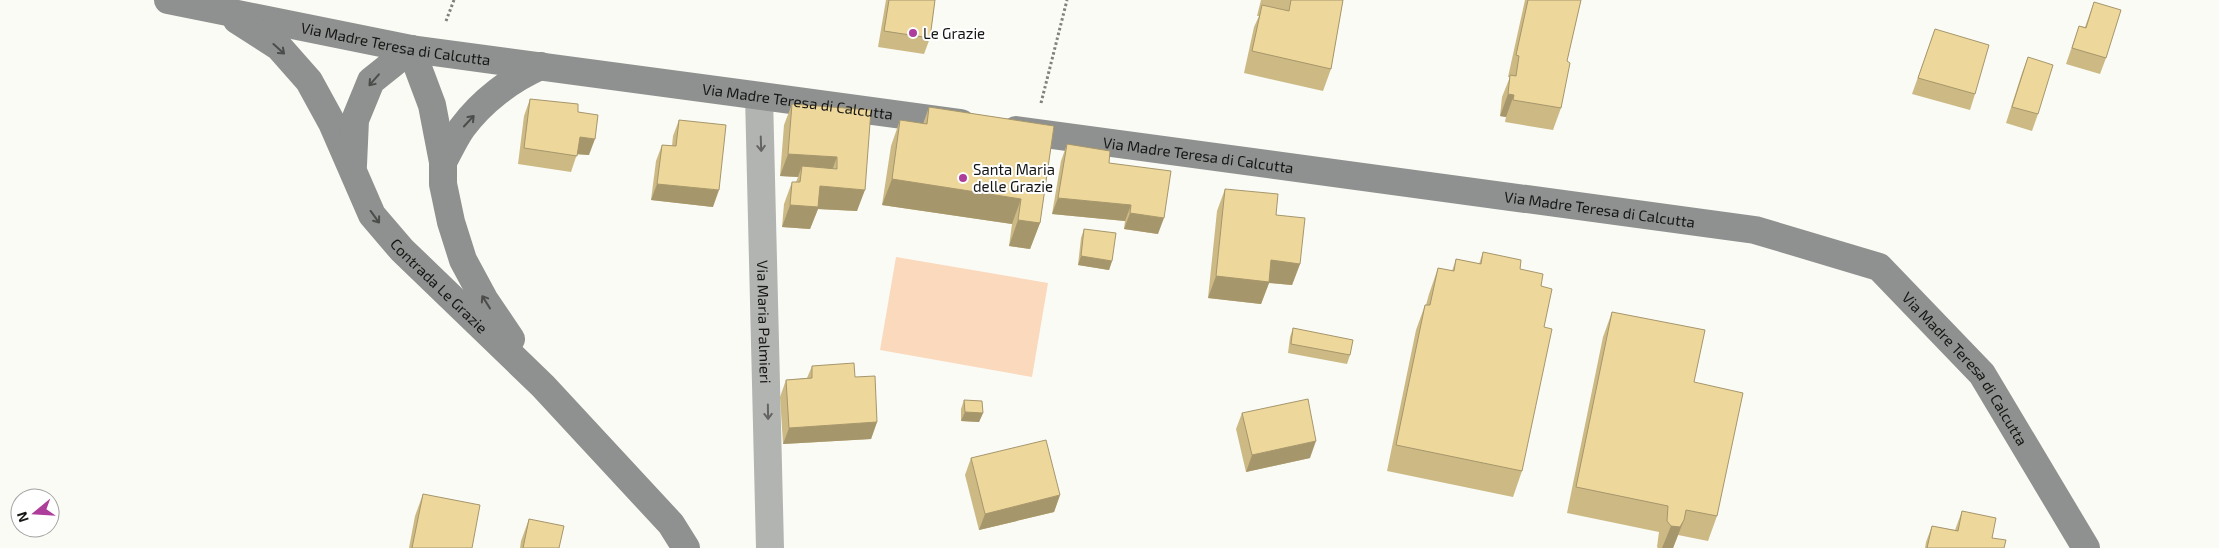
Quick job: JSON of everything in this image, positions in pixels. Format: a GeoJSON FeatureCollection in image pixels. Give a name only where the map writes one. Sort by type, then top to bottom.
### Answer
{"type":"FeatureCollection","features":[{"type":"Feature","properties":{"kind":"main road","name":"Via Madre Teresa di Calcutta"},"geometry":{"type":"LineString","coordinates":[[168,0],[411,49],[1755,230],[1879,267],[1982,374],[2086,548]]}},
{"type":"Feature","properties":{"kind":"main road","name":"Contrada Le Grazie"},"geometry":{"type":"LineString","coordinates":[[225,12],[279,47],[309,81],[332,123],[372,215],[402,250],[543,386],[671,524],[686,548]]}},
{"type":"Feature","properties":{"kind":"main road","name":"Contrada Le Grazie"},"geometry":{"type":"LineString","coordinates":[[353,174],[355,120],[371,81],[411,49],[432,105],[443,162],[443,184],[463,260],[484,300],[543,386]]}},
{"type":"Feature","properties":{"kind":"main road"},"geometry":{"type":"LineString","coordinates":[[443,162],[463,127],[490,99],[519,75],[541,66]]}},
{"type":"Feature","properties":{"kind":"street","name":"Via Maria Palmieri"},"geometry":{"type":"LineString","coordinates":[[759,96],[770,548]]}},
{"type":"Feature","properties":{"kind":"path"},"geometry":{"type":"LineString","coordinates":[[1033,132],[1067,0]]}},
{"type":"Feature","properties":{"kind":"shaded area"},"geometry":{"type":"Polygon","coordinates":[[[896,257],[1048,283],[1032,377],[880,350],[896,257]]]}},
{"type":"Feature","properties":{"kind":"building"},"geometry":{"type":"Polygon","coordinates":[[[889,0],[935,0],[930,38],[884,31],[889,0]]]}},
{"type":"Feature","properties":{"kind":"building"},"geometry":{"type":"Polygon","coordinates":[[[1291,0],[1343,0],[1331,69],[1252,51],[1262,5],[1289,11],[1291,0]]]}},
{"type":"Feature","properties":{"kind":"building"},"geometry":{"type":"Polygon","coordinates":[[[1528,0],[1581,0],[1567,61],[1570,63],[1561,108],[1513,100],[1514,95],[1508,94],[1510,75],[1516,76],[1519,56],[1516,55],[1528,0]]]}},
{"type":"Feature","properties":{"kind":"building"},"geometry":{"type":"Polygon","coordinates":[[[2094,2],[2121,10],[2106,58],[2072,48],[2079,26],[2086,28],[2094,2]]]}},
{"type":"Feature","properties":{"kind":"building"},"geometry":{"type":"Polygon","coordinates":[[[1935,29],[1989,45],[1975,94],[1918,78],[1935,29]]]}},
{"type":"Feature","properties":{"kind":"building"},"geometry":{"type":"Polygon","coordinates":[[[2028,57],[2053,65],[2038,114],[2012,107],[2028,57]]]}},
{"type":"Feature","properties":{"kind":"building"},"geometry":{"type":"Polygon","coordinates":[[[530,99],[578,104],[578,112],[598,115],[595,139],[580,137],[577,156],[524,148],[530,99]]]}},
{"type":"Feature","properties":{"kind":"building"},"geometry":{"type":"Polygon","coordinates":[[[792,104],[871,110],[865,190],[820,186],[818,207],[790,205],[792,182],[800,182],[802,166],[837,169],[837,157],[788,154],[792,104]]]}},
{"type":"Feature","properties":{"kind":"building","name":"Santa Maria delle Grazie"},"geometry":{"type":"Polygon","coordinates":[[[929,107],[1054,126],[1040,223],[1018,220],[1021,199],[892,179],[900,120],[927,124],[929,107]]]}},
{"type":"Feature","properties":{"kind":"building"},"geometry":{"type":"Polygon","coordinates":[[[679,120],[726,125],[719,190],[657,184],[662,145],[676,146],[679,120]]]}},
{"type":"Feature","properties":{"kind":"building"},"geometry":{"type":"Polygon","coordinates":[[[1067,144],[1110,151],[1109,163],[1171,171],[1164,218],[1130,213],[1131,205],[1058,198],[1067,144]]]}},
{"type":"Feature","properties":{"kind":"building"},"geometry":{"type":"Polygon","coordinates":[[[1225,189],[1278,194],[1276,215],[1305,218],[1300,264],[1271,260],[1269,282],[1216,276],[1225,189]]]}},
{"type":"Feature","properties":{"kind":"building"},"geometry":{"type":"Polygon","coordinates":[[[1084,229],[1116,233],[1112,261],[1081,256],[1084,229]]]}},
{"type":"Feature","properties":{"kind":"building"},"geometry":{"type":"Polygon","coordinates":[[[1483,252],[1521,260],[1520,269],[1543,274],[1541,286],[1552,289],[1544,327],[1552,329],[1522,471],[1396,445],[1425,305],[1430,305],[1438,268],[1454,271],[1456,259],[1481,264],[1483,252]]]}},
{"type":"Feature","properties":{"kind":"building"},"geometry":{"type":"Polygon","coordinates":[[[1612,312],[1705,330],[1694,382],[1743,393],[1717,516],[1686,510],[1680,527],[1671,526],[1667,521],[1668,506],[1576,487],[1612,312]]]}},
{"type":"Feature","properties":{"kind":"building"},"geometry":{"type":"Polygon","coordinates":[[[1293,328],[1353,340],[1350,355],[1291,344],[1293,328]]]}},
{"type":"Feature","properties":{"kind":"building"},"geometry":{"type":"Polygon","coordinates":[[[854,363],[855,377],[875,376],[877,422],[789,428],[786,380],[812,378],[812,366],[854,363]]]}},
{"type":"Feature","properties":{"kind":"building"},"geometry":{"type":"Polygon","coordinates":[[[1308,399],[1316,441],[1252,455],[1242,413],[1308,399]]]}},
{"type":"Feature","properties":{"kind":"building"},"geometry":{"type":"Polygon","coordinates":[[[964,400],[982,401],[983,413],[965,412],[964,400]]]}},
{"type":"Feature","properties":{"kind":"building"},"geometry":{"type":"Polygon","coordinates":[[[1046,440],[1060,495],[985,514],[971,458],[1046,440]]]}},
{"type":"Feature","properties":{"kind":"building"},"geometry":{"type":"Polygon","coordinates":[[[423,494],[480,505],[472,548],[412,548],[423,494]]]}},
{"type":"Feature","properties":{"kind":"building"},"geometry":{"type":"Polygon","coordinates":[[[1962,511],[1996,518],[1992,538],[2006,540],[2004,548],[1927,548],[1932,526],[1958,531],[1962,511]]]}},
{"type":"Feature","properties":{"kind":"building"},"geometry":{"type":"Polygon","coordinates":[[[529,519],[564,526],[559,548],[523,548],[529,519]]]}},
{"type":"Feature","properties":{"kind":"place","name":"Le Grazie"},"geometry":{"type":"Point","coordinates":[913,33]}},
{"type":"Feature","properties":{"kind":"place","name":"Santa Maria delle Grazie"},"geometry":{"type":"Point","coordinates":[963,178]}}]}
